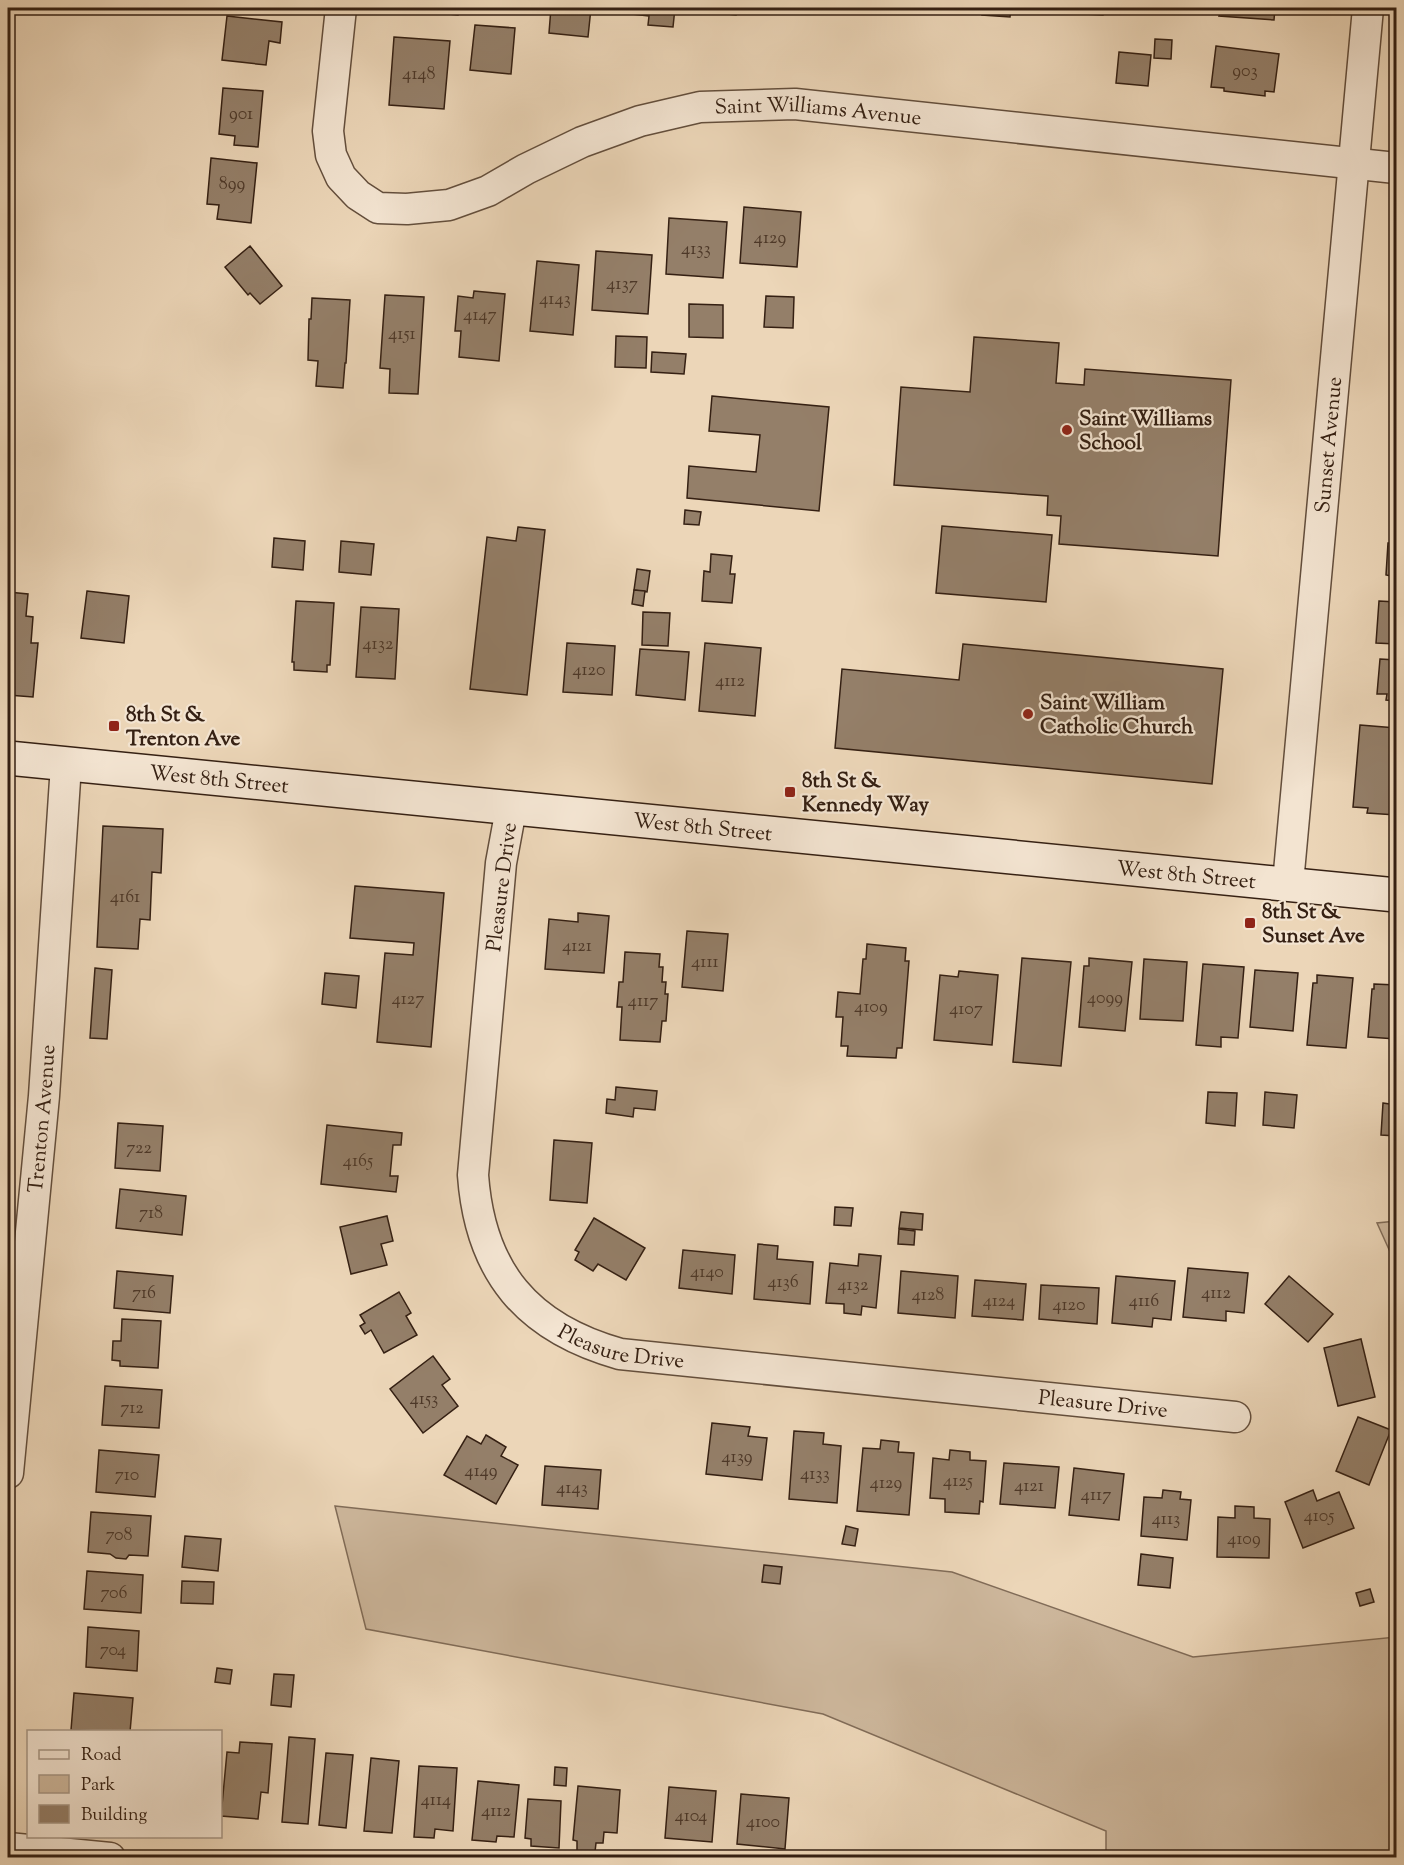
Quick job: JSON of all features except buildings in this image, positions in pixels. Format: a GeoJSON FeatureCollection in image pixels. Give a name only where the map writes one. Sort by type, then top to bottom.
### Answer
{"type":"FeatureCollection","features":[{"type":"Feature","properties":{"kind":"street","name":"Saint Williams Avenue"},"geometry":{"type":"LineString","coordinates":[[341,8],[328,131],[331,155],[341,177],[358,195],[378,208],[397,209],[449,205],[488,191],[526,169],[582,142],[640,121],[700,107],[727,105],[795,104],[1396,168]]}},
{"type":"Feature","properties":{"kind":"street","name":"Sunset Avenue"},"geometry":{"type":"LineString","coordinates":[[1288,883],[1368,8]]}},
{"type":"Feature","properties":{"kind":"street","name":"West 8th Street"},"geometry":{"type":"LineString","coordinates":[[8,758],[1396,895]]}},
{"type":"Feature","properties":{"kind":"street","name":"Trenton Avenue"},"geometry":{"type":"LineString","coordinates":[[8,1473],[44,1096],[66,765]]}},
{"type":"Feature","properties":{"kind":"street","name":"Pleasure Drive"},"geometry":{"type":"LineString","coordinates":[[511,809],[501,863],[473,1174],[475,1204],[482,1233],[501,1273],[519,1297],[540,1317],[565,1334],[592,1346],[621,1354],[1235,1417]]}},
{"type":"Feature","properties":{"kind":"street"},"geometry":{"type":"LineString","coordinates":[[8,1848],[110,1857]]}},
{"type":"Feature","properties":{"kind":"green space"},"geometry":{"type":"Polygon","coordinates":[[[1396,1221],[1396,1265],[1377,1223],[1396,1221]]]}},
{"type":"Feature","properties":{"kind":"green space"},"geometry":{"type":"Polygon","coordinates":[[[335,1506],[952,1572],[1193,1657],[1396,1637],[1396,1857],[1106,1857],[1106,1831],[823,1714],[366,1629],[335,1506]]]}},
{"type":"Feature","properties":{"kind":"place","name":"Saint Williams School"},"geometry":{"type":"Point","coordinates":[1067,430]}},
{"type":"Feature","properties":{"kind":"place","name":"Saint William Catholic Church"},"geometry":{"type":"Point","coordinates":[1028,714]}},
{"type":"Feature","properties":{"kind":"place","name":"8th St & Trenton Ave"},"geometry":{"type":"Point","coordinates":[114,726]}},
{"type":"Feature","properties":{"kind":"place","name":"8th St & Kennedy Way"},"geometry":{"type":"Point","coordinates":[790,792]}},
{"type":"Feature","properties":{"kind":"place","name":"8th St & Sunset Ave"},"geometry":{"type":"Point","coordinates":[1250,923]}}]}
